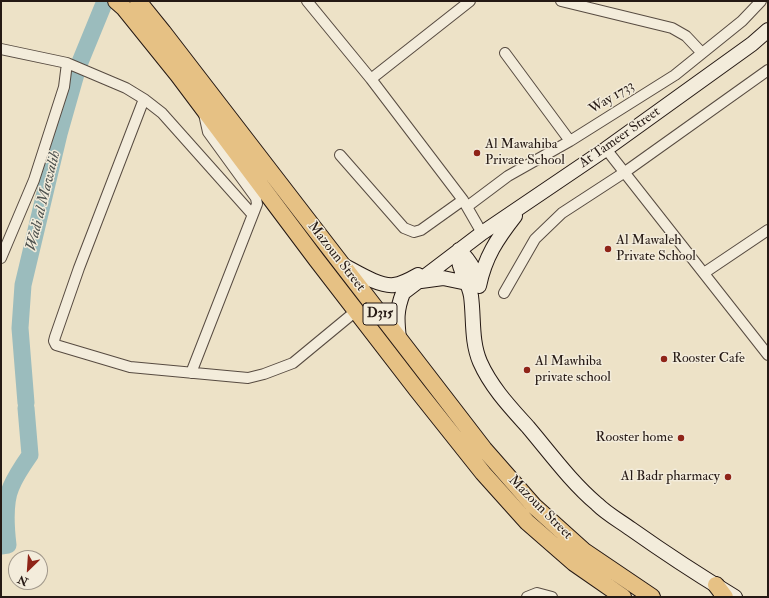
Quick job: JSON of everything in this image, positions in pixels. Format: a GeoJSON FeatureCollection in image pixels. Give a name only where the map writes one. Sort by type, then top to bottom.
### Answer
{"type":"FeatureCollection","features":[{"type":"Feature","properties":{"kind":"main road","name":"Mazoun Street"},"geometry":{"type":"LineString","coordinates":[[116,1],[139,27],[203,108],[356,311],[478,467],[527,522],[574,563],[624,597]]}},
{"type":"Feature","properties":{"kind":"main road","name":"Mazoun Street"},"geometry":{"type":"LineString","coordinates":[[138,1],[484,449],[534,506],[584,551],[652,597]]}},
{"type":"Feature","properties":{"kind":"main road","name":"At Tameer Street"},"geometry":{"type":"LineString","coordinates":[[399,339],[397,307],[403,293],[482,233],[606,148],[752,44],[768,30]]}},
{"type":"Feature","properties":{"kind":"main road"},"geometry":{"type":"LineString","coordinates":[[526,204],[493,246],[473,284],[473,337],[480,361],[493,387],[579,487],[604,509],[720,591],[735,597]]}},
{"type":"Feature","properties":{"kind":"main road","name":"At Tameer Street"},"geometry":{"type":"LineString","coordinates":[[341,264],[383,284],[394,285],[408,280],[454,254]]}},
{"type":"Feature","properties":{"kind":"main road"},"geometry":{"type":"LineString","coordinates":[[454,254],[458,263],[473,284]]}},
{"type":"Feature","properties":{"kind":"main road"},"geometry":{"type":"LineString","coordinates":[[419,282],[443,278],[473,284]]}},
{"type":"Feature","properties":{"kind":"street"},"geometry":{"type":"LineString","coordinates":[[307,1],[371,79],[466,203],[482,233]]}},
{"type":"Feature","properties":{"kind":"street"},"geometry":{"type":"LineString","coordinates":[[371,79],[470,1]]}},
{"type":"Feature","properties":{"kind":"street"},"geometry":{"type":"LineString","coordinates":[[561,1],[672,28],[686,36],[702,53]]}},
{"type":"Feature","properties":{"kind":"street","name":"Way 1733"},"geometry":{"type":"LineString","coordinates":[[340,155],[404,228],[414,232],[421,230],[508,176],[570,141],[675,75],[742,21],[761,1]]}},
{"type":"Feature","properties":{"kind":"street"},"geometry":{"type":"LineString","coordinates":[[1,49],[67,63],[126,88],[144,99],[162,113],[252,214]]}},
{"type":"Feature","properties":{"kind":"street"},"geometry":{"type":"LineString","coordinates":[[505,53],[570,141]]}},
{"type":"Feature","properties":{"kind":"street"},"geometry":{"type":"LineString","coordinates":[[1,258],[34,180],[64,88],[67,63]]}},
{"type":"Feature","properties":{"kind":"street"},"geometry":{"type":"LineString","coordinates":[[504,293],[535,239],[562,213],[625,172],[768,70]]}},
{"type":"Feature","properties":{"kind":"street"},"geometry":{"type":"LineString","coordinates":[[144,99],[79,268],[54,341],[56,345],[130,367],[248,378],[264,374],[293,363],[356,311]]}},
{"type":"Feature","properties":{"kind":"street"},"geometry":{"type":"LineString","coordinates":[[191,373],[257,204],[256,198],[208,132],[203,108]]}},
{"type":"Feature","properties":{"kind":"street"},"geometry":{"type":"LineString","coordinates":[[606,148],[768,355]]}},
{"type":"Feature","properties":{"kind":"street"},"geometry":{"type":"LineString","coordinates":[[704,273],[768,230]]}},
{"type":"Feature","properties":{"kind":"street"},"geometry":{"type":"LineString","coordinates":[[527,597],[537,593],[552,597]]}},
{"type":"Feature","properties":{"kind":"waterway","name":"Wadi al Mawalih"},"geometry":{"type":"LineString","coordinates":[[26,403],[20,328],[23,285],[59,134],[78,67],[103,6]]}},
{"type":"Feature","properties":{"kind":"waterway","name":"Wadi al Mawalih"},"geometry":{"type":"LineString","coordinates":[[1,546],[8,545],[6,516],[9,493],[15,478],[30,455],[26,408]]}},
{"type":"Feature","properties":{"kind":"place","name":"Al Mawahiba Private School"},"geometry":{"type":"Point","coordinates":[477,153]}},
{"type":"Feature","properties":{"kind":"place","name":"Al Mawaleh Private School"},"geometry":{"type":"Point","coordinates":[608,249]}},
{"type":"Feature","properties":{"kind":"place","name":"Rooster Cafe"},"geometry":{"type":"Point","coordinates":[664,359]}},
{"type":"Feature","properties":{"kind":"place","name":"Al Mawhiba private school"},"geometry":{"type":"Point","coordinates":[527,370]}},
{"type":"Feature","properties":{"kind":"place","name":"Rooster home"},"geometry":{"type":"Point","coordinates":[681,438]}},
{"type":"Feature","properties":{"kind":"place","name":"Al Badr pharmacy"},"geometry":{"type":"Point","coordinates":[728,477]}}]}
